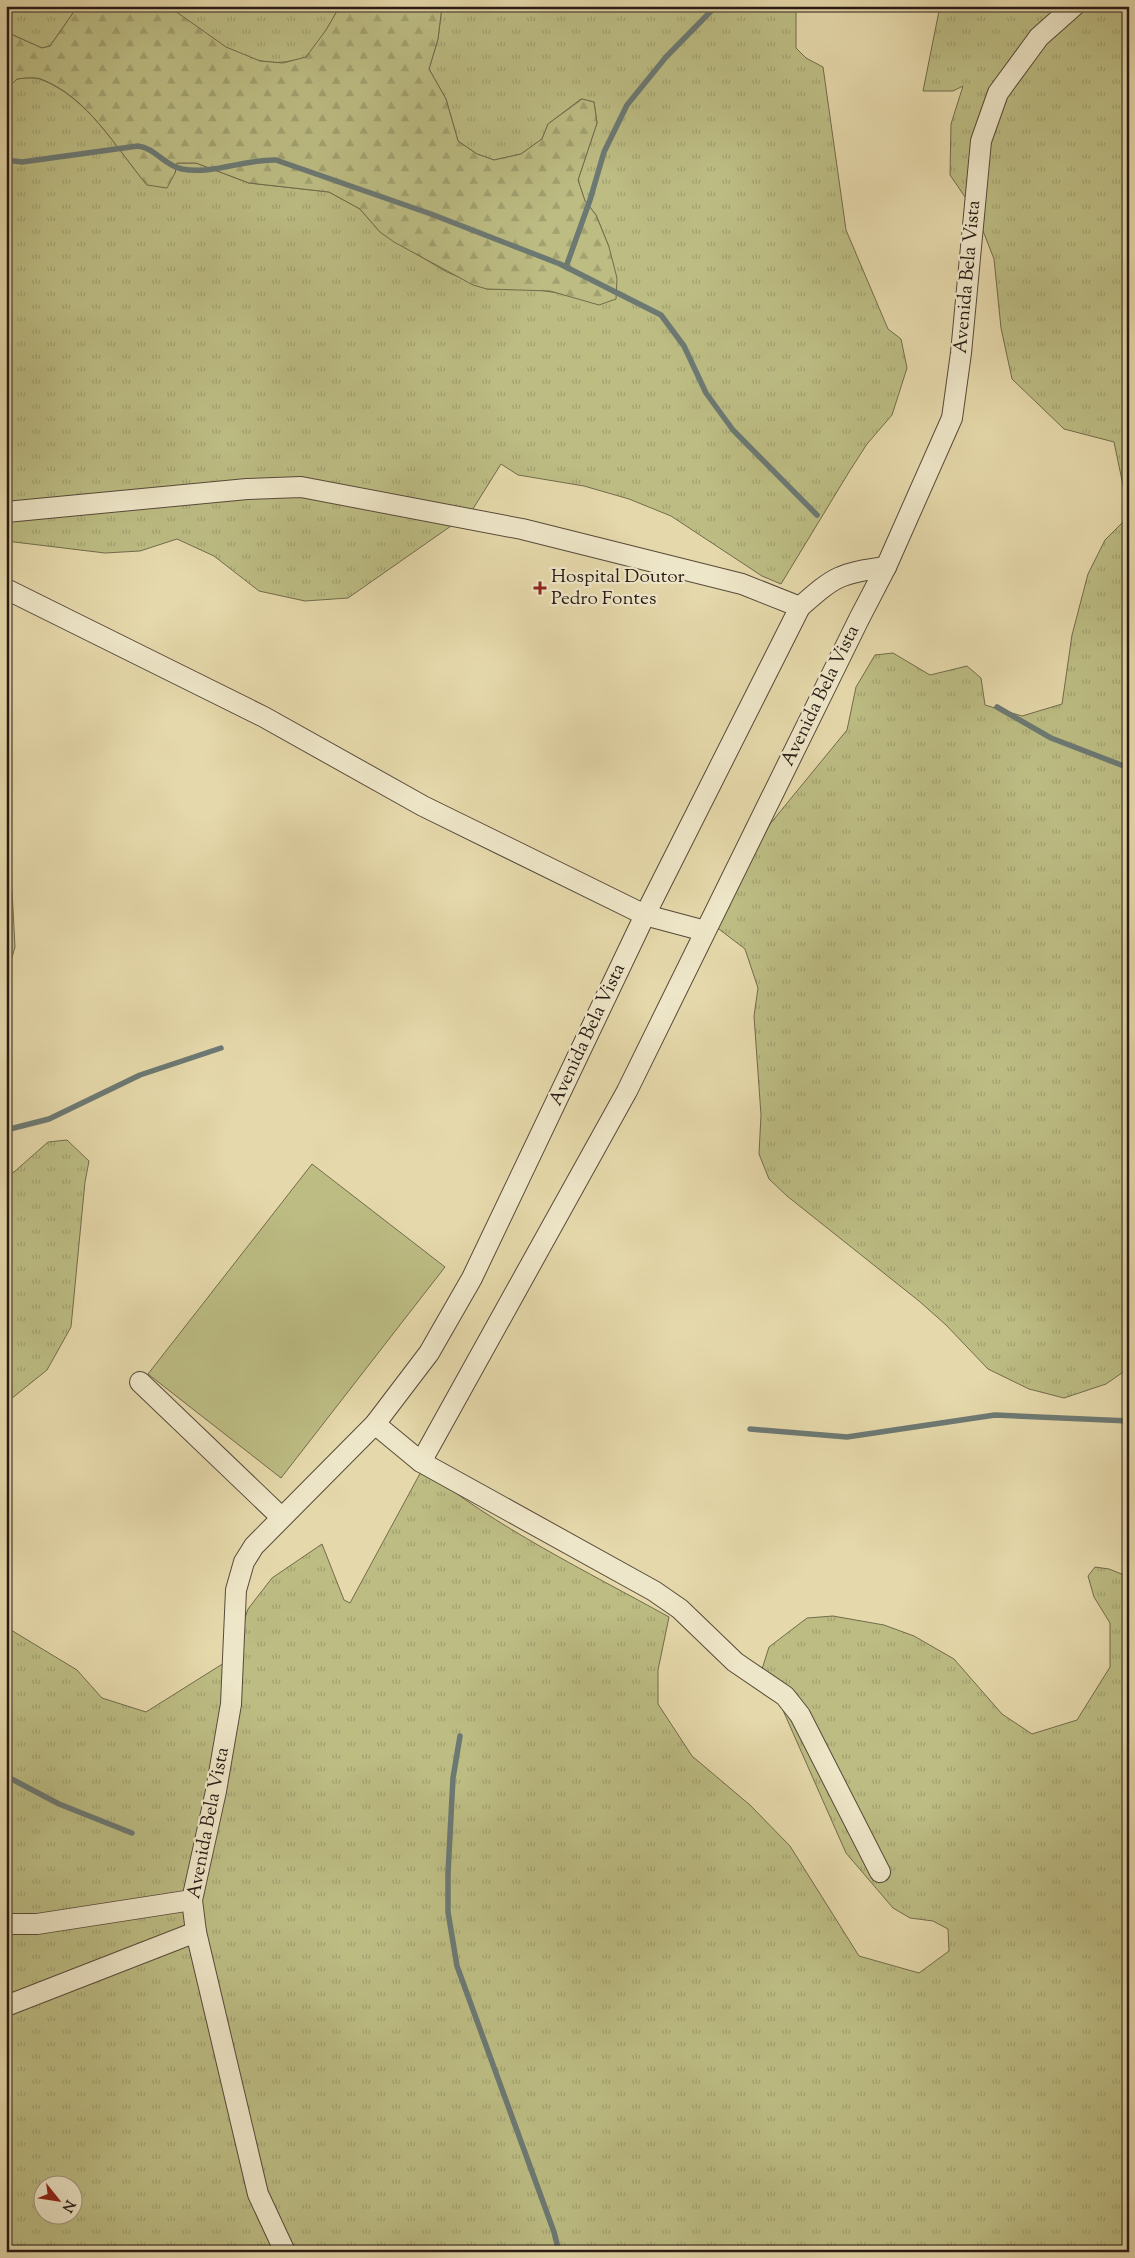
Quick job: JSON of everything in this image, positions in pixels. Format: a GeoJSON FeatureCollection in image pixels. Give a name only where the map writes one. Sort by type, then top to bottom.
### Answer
{"type":"FeatureCollection","features":[{"type":"Feature","properties":{"kind":"street","name":"Avenida Bela Vista"},"geometry":{"type":"LineString","coordinates":[[421,1462],[627,1091],[886,567],[952,418],[961,353],[981,141],[998,93],[1039,37],[1074,6]]}},
{"type":"Feature","properties":{"kind":"street"},"geometry":{"type":"LineString","coordinates":[[6,512],[247,489],[301,487],[522,529],[742,584],[800,607]]}},
{"type":"Feature","properties":{"kind":"street","name":"Avenida Bela Vista"},"geometry":{"type":"LineString","coordinates":[[285,2252],[267,2218],[258,2194],[196,1932],[192,1900],[216,1792],[231,1704],[238,1576],[254,1546],[375,1424],[429,1353],[472,1278],[645,915],[800,607],[825,585],[839,576],[886,567]]}},
{"type":"Feature","properties":{"kind":"street"},"geometry":{"type":"LineString","coordinates":[[6,589],[264,717],[423,806],[645,915],[705,931]]}},
{"type":"Feature","properties":{"kind":"street"},"geometry":{"type":"LineString","coordinates":[[140,1382],[281,1517]]}},
{"type":"Feature","properties":{"kind":"street"},"geometry":{"type":"LineString","coordinates":[[375,1424],[421,1462],[654,1591],[680,1609],[735,1662],[785,1696],[800,1715],[880,1872]]}},
{"type":"Feature","properties":{"kind":"street"},"geometry":{"type":"LineString","coordinates":[[6,1924],[37,1924],[192,1900]]}},
{"type":"Feature","properties":{"kind":"street"},"geometry":{"type":"LineString","coordinates":[[6,2006],[196,1932]]}},
{"type":"Feature","properties":{"kind":"green space"},"geometry":{"type":"Polygon","coordinates":[[[6,6],[78,6],[50,46],[42,48],[6,32],[6,6]]]}},
{"type":"Feature","properties":{"kind":"green space"},"geometry":{"type":"Polygon","coordinates":[[[78,6],[168,6],[226,47],[260,61],[283,63],[306,57],[326,30],[340,6],[442,6],[438,39],[429,69],[446,99],[458,141],[477,154],[494,160],[521,154],[542,139],[548,124],[582,99],[594,102],[597,123],[578,180],[585,201],[596,215],[609,247],[617,278],[616,299],[599,305],[550,291],[487,289],[473,285],[394,242],[380,232],[360,209],[329,192],[249,183],[196,163],[177,163],[175,173],[167,188],[147,185],[100,125],[73,98],[58,87],[41,79],[26,78],[17,79],[6,90],[6,32],[42,48],[50,46],[78,6]]]}},
{"type":"Feature","properties":{"kind":"green space"},"geometry":{"type":"Polygon","coordinates":[[[168,6],[340,6],[319,41],[306,57],[299,60],[277,62],[260,61],[227,48],[168,6]]]}},
{"type":"Feature","properties":{"kind":"green space"},"geometry":{"type":"Polygon","coordinates":[[[442,6],[796,6],[796,48],[806,58],[823,67],[846,230],[888,329],[901,339],[907,368],[892,415],[867,444],[781,584],[762,576],[671,516],[629,499],[584,486],[518,475],[501,464],[471,512],[348,598],[305,601],[259,591],[214,556],[177,539],[140,551],[105,553],[6,541],[6,90],[17,79],[26,78],[40,79],[57,87],[73,98],[100,125],[147,185],[175,173],[177,163],[196,163],[249,183],[329,192],[360,209],[380,232],[447,272],[487,289],[533,289],[570,295],[609,247],[596,215],[585,201],[578,180],[597,123],[594,102],[581,99],[548,124],[542,139],[521,154],[494,160],[477,154],[458,141],[446,99],[429,69],[438,39],[442,6]]]}},
{"type":"Feature","properties":{"kind":"green space"},"geometry":{"type":"Polygon","coordinates":[[[940,6],[1129,6],[1129,514],[1114,442],[1064,429],[1012,379],[1001,328],[994,259],[976,213],[950,175],[951,124],[963,86],[953,91],[923,91],[940,6]]]}},
{"type":"Feature","properties":{"kind":"green space"},"geometry":{"type":"Polygon","coordinates":[[[1129,516],[1129,1368],[1106,1384],[1064,1398],[1029,1389],[988,1369],[946,1325],[919,1301],[787,1196],[769,1179],[759,1154],[761,1115],[754,1016],[758,988],[745,949],[715,926],[770,824],[847,730],[856,687],[875,655],[893,653],[930,675],[967,666],[981,678],[985,705],[1022,716],[1062,704],[1072,635],[1088,574],[1105,540],[1129,516]]]}},
{"type":"Feature","properties":{"kind":"green space"},"geometry":{"type":"Polygon","coordinates":[[[6,886],[12,890],[15,947],[6,978],[6,886]]]}},
{"type":"Feature","properties":{"kind":"green space"},"geometry":{"type":"Polygon","coordinates":[[[67,1140],[89,1161],[85,1182],[71,1327],[47,1370],[6,1403],[6,1175],[14,1172],[48,1142],[67,1140]]]}},
{"type":"Feature","properties":{"kind":"green space"},"geometry":{"type":"Polygon","coordinates":[[[312,1164],[445,1267],[281,1478],[148,1374],[312,1164]]]}},
{"type":"Feature","properties":{"kind":"green space"},"geometry":{"type":"Polygon","coordinates":[[[423,1468],[480,1510],[511,1529],[669,1617],[658,1670],[658,1704],[692,1756],[750,1805],[790,1846],[859,1956],[919,1973],[949,1951],[948,1929],[933,1921],[910,1918],[893,1908],[846,1853],[782,1708],[762,1669],[769,1647],[807,1618],[833,1616],[884,1625],[914,1636],[954,1659],[1002,1714],[1032,1734],[1077,1720],[1110,1667],[1110,1623],[1094,1597],[1088,1576],[1095,1567],[1109,1569],[1129,1577],[1129,2252],[6,2252],[6,1627],[77,1670],[102,1698],[146,1712],[232,1658],[248,1609],[272,1578],[322,1544],[344,1600],[350,1603],[423,1468]]]}},
{"type":"Feature","properties":{"kind":"waterway"},"geometry":{"type":"LineString","coordinates":[[566,267],[590,200],[604,152],[627,105],[666,57],[716,6]]}},
{"type":"Feature","properties":{"kind":"waterway"},"geometry":{"type":"LineString","coordinates":[[6,160],[22,162],[138,146],[150,150],[170,164],[182,169],[217,169],[264,160],[276,160],[431,214],[560,264],[661,315],[684,346],[706,393],[733,430],[817,515]]}},
{"type":"Feature","properties":{"kind":"waterway"},"geometry":{"type":"LineString","coordinates":[[997,707],[1051,738],[1129,768]]}},
{"type":"Feature","properties":{"kind":"waterway"},"geometry":{"type":"LineString","coordinates":[[6,1130],[49,1119],[140,1075],[221,1048]]}},
{"type":"Feature","properties":{"kind":"waterway"},"geometry":{"type":"LineString","coordinates":[[750,1429],[847,1437],[995,1415],[1129,1421]]}},
{"type":"Feature","properties":{"kind":"waterway"},"geometry":{"type":"LineString","coordinates":[[460,1736],[453,1778],[448,1873],[448,1912],[457,1966],[554,2232],[559,2252]]}},
{"type":"Feature","properties":{"kind":"waterway"},"geometry":{"type":"LineString","coordinates":[[6,1776],[59,1804],[132,1833]]}},
{"type":"Feature","properties":{"kind":"place","name":"Hospital Doutor Pedro Fontes"},"geometry":{"type":"Point","coordinates":[540,588]}}]}
